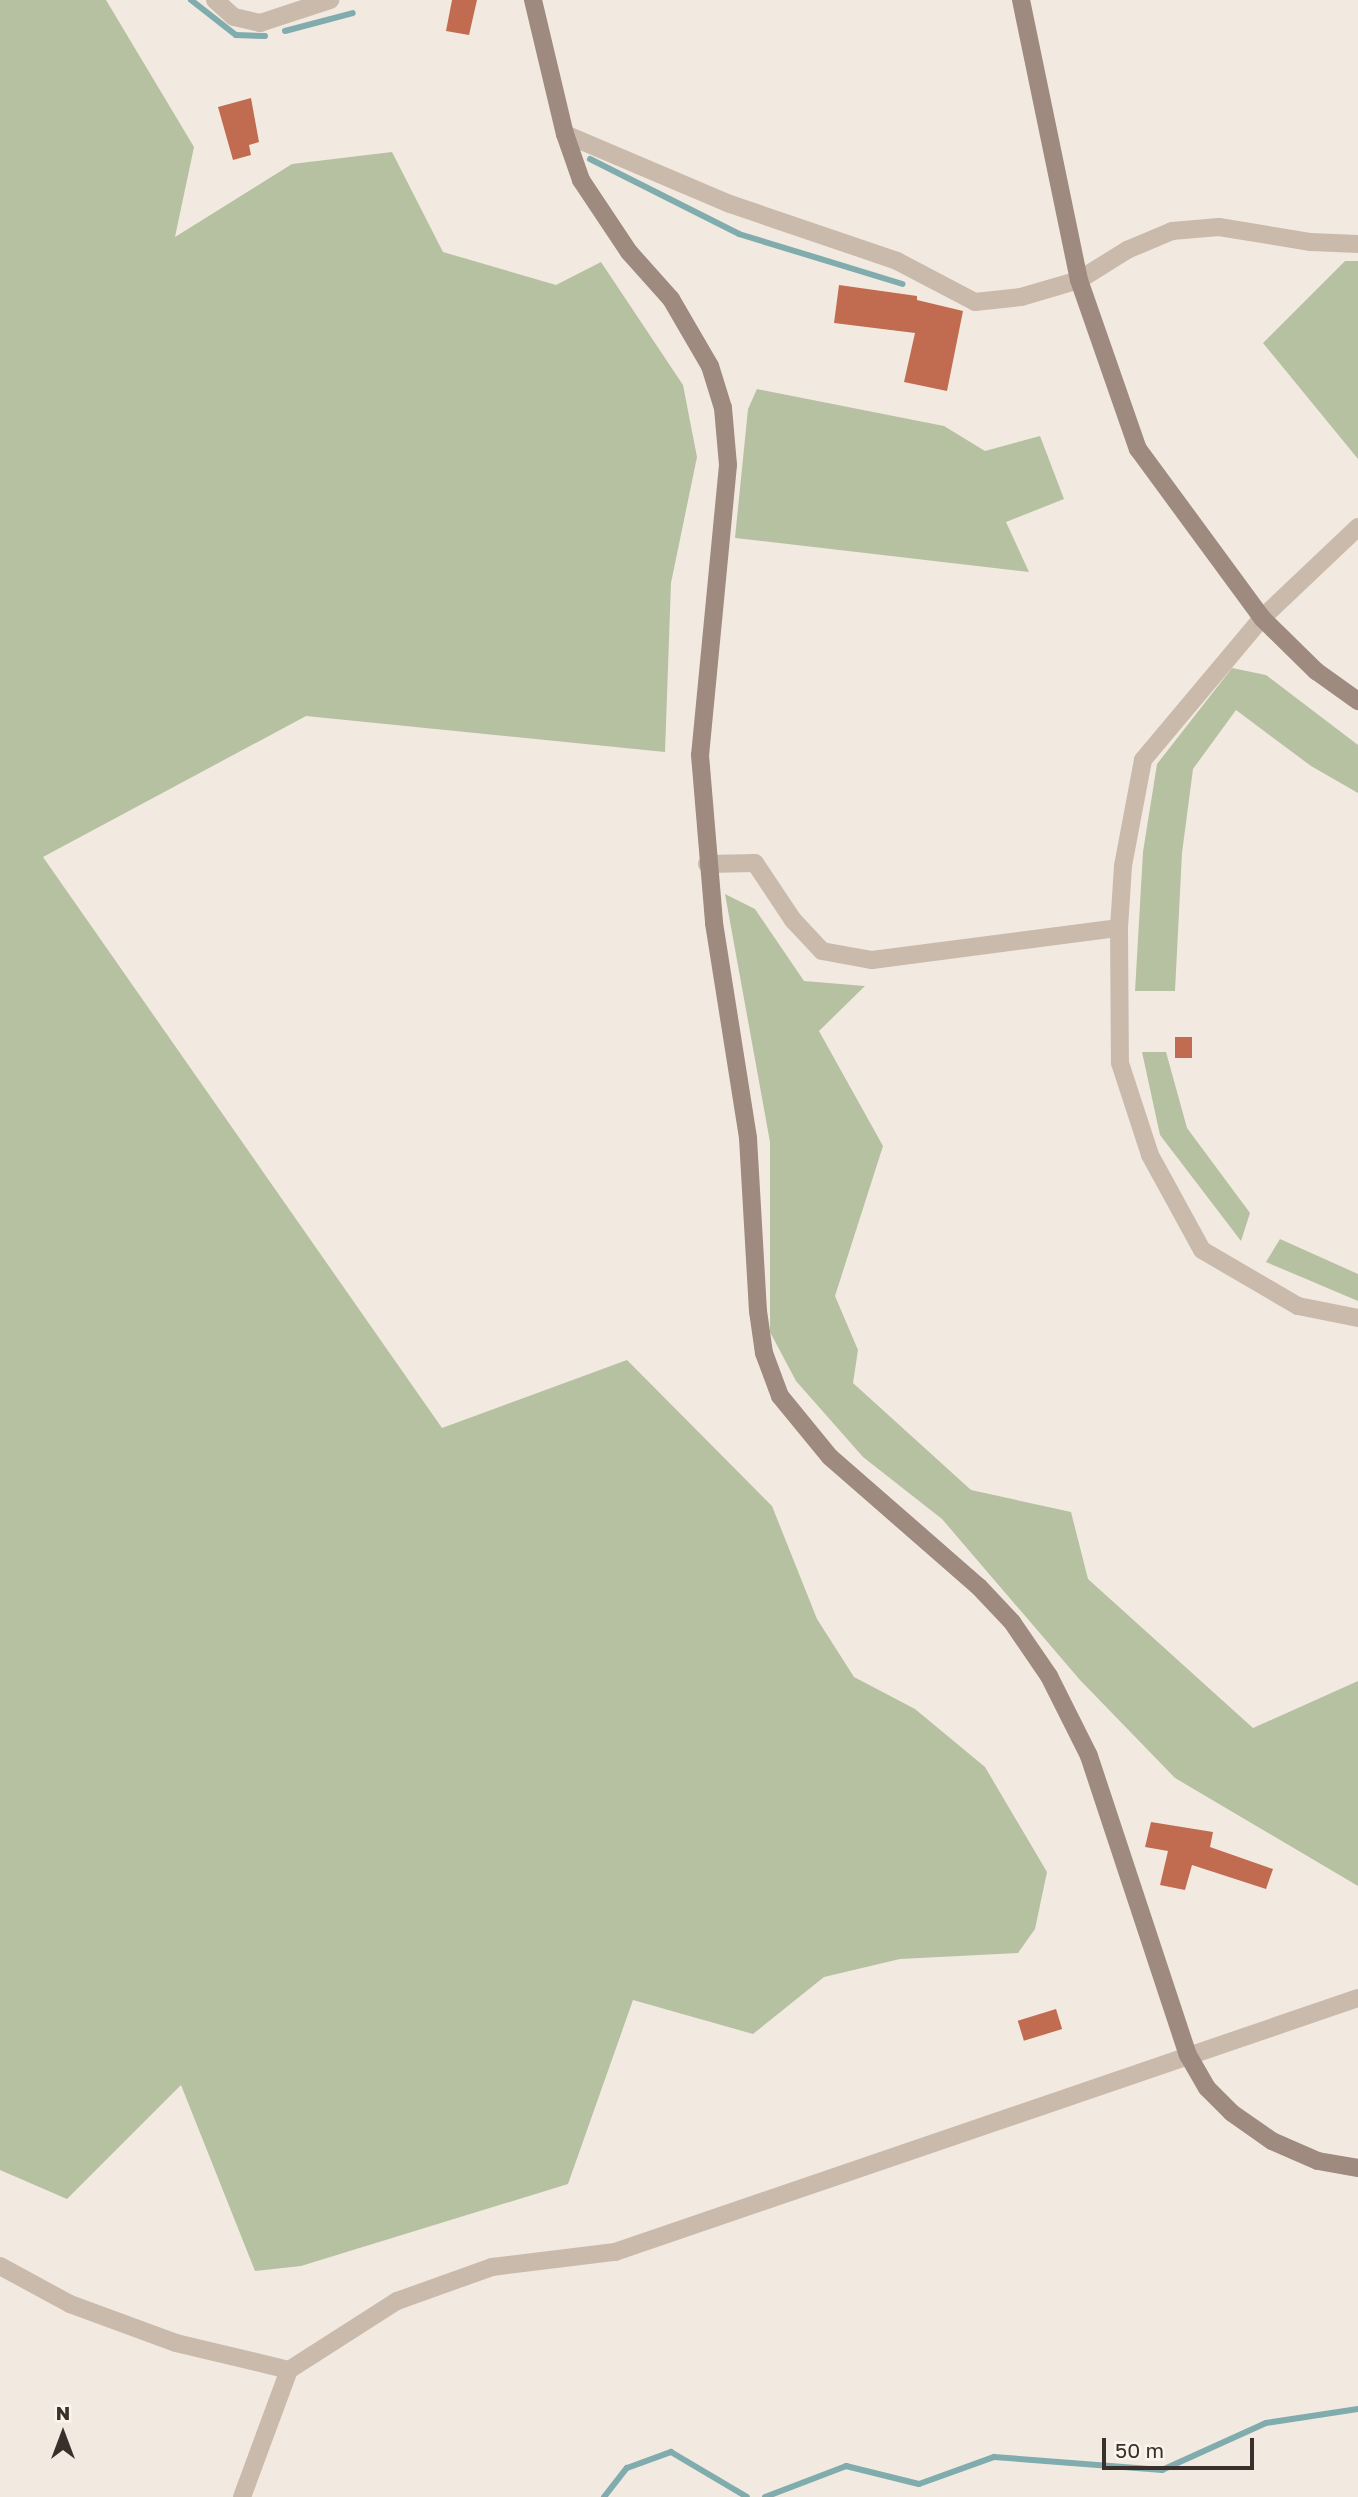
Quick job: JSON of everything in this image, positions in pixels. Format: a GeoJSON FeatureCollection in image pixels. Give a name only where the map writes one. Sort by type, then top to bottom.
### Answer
{"type":"FeatureCollection","features":[{"type":"Feature","properties":{"kind":"street"},"geometry":{"type":"LineString","coordinates":[[215,0],[234,18],[260,23],[330,0]]}},
{"type":"Feature","properties":{"kind":"street"},"geometry":{"type":"LineString","coordinates":[[533,0],[565,134],[591,200],[671,299],[709,366],[723,408],[728,465],[700,755],[707,864],[748,1139],[758,1311],[764,1353],[780,1396],[830,1457],[979,1587],[1012,1622],[1049,1676],[1089,1756],[1188,2055],[1207,2088],[1232,2113],[1272,2141],[1318,2161],[1358,2168]]}},
{"type":"Feature","properties":{"kind":"street"},"geometry":{"type":"LineString","coordinates":[[1021,0],[1079,280],[1138,449],[1262,618],[1316,671],[1358,701]]}},
{"type":"Feature","properties":{"kind":"street"},"geometry":{"type":"LineString","coordinates":[[565,134],[730,204],[897,261],[975,302],[1021,297],[1079,280],[1127,250],[1172,231],[1219,228],[1311,242],[1358,244]]}},
{"type":"Feature","properties":{"kind":"street"},"geometry":{"type":"LineString","coordinates":[[1358,527],[1262,618],[1143,760],[1123,866],[1119,928],[1120,1063],[1150,1155],[1202,1250],[1298,1306],[1358,1318]]}},
{"type":"Feature","properties":{"kind":"street"},"geometry":{"type":"LineString","coordinates":[[707,864],[755,863],[793,920],[822,951],[872,960],[1119,928]]}},
{"type":"Feature","properties":{"kind":"street"},"geometry":{"type":"LineString","coordinates":[[242,2497],[289,2370],[397,2301],[492,2267],[615,2252],[1358,1998]]}},
{"type":"Feature","properties":{"kind":"street"},"geometry":{"type":"LineString","coordinates":[[0,2266],[70,2304],[176,2343],[289,2370]]}},
{"type":"Feature","properties":{"kind":"green space"},"geometry":{"type":"Polygon","coordinates":[[[0,0],[106,0],[194,147],[175,237],[292,164],[392,152],[443,252],[556,285],[601,262],[683,385],[697,457],[671,583],[665,752],[306,716],[43,857],[442,1428],[627,1360],[772,1506],[817,1619],[854,1677],[915,1709],[985,1767],[1047,1872],[1035,1929],[1018,1953],[900,1959],[824,1977],[753,2034],[633,2000],[568,2184],[301,2266],[255,2271],[181,2085],[67,2199],[0,2170],[0,0]]]}},
{"type":"Feature","properties":{"kind":"green space"},"geometry":{"type":"Polygon","coordinates":[[[1345,261],[1358,261],[1358,459],[1263,343],[1345,261]]]}},
{"type":"Feature","properties":{"kind":"green space"},"geometry":{"type":"Polygon","coordinates":[[[757,389],[944,426],[985,451],[1040,436],[1064,499],[1006,522],[1029,572],[735,538],[748,409],[757,389]]]}},
{"type":"Feature","properties":{"kind":"green space"},"geometry":{"type":"Polygon","coordinates":[[[1232,668],[1266,675],[1358,745],[1358,793],[1311,766],[1236,710],[1193,769],[1182,853],[1175,991],[1135,991],[1143,852],[1157,764],[1232,668]]]}},
{"type":"Feature","properties":{"kind":"green space"},"geometry":{"type":"Polygon","coordinates":[[[725,894],[755,909],[804,981],[865,986],[819,1031],[883,1146],[835,1296],[858,1350],[853,1383],[971,1490],[1071,1512],[1088,1579],[1253,1728],[1358,1681],[1358,1886],[1175,1778],[1080,1680],[942,1519],[863,1457],[796,1381],[770,1332],[770,1142],[725,894]]]}},
{"type":"Feature","properties":{"kind":"green space"},"geometry":{"type":"Polygon","coordinates":[[[1142,1052],[1166,1052],[1187,1128],[1250,1213],[1241,1241],[1160,1135],[1142,1052]]]}},
{"type":"Feature","properties":{"kind":"green space"},"geometry":{"type":"Polygon","coordinates":[[[1280,1239],[1358,1274],[1358,1301],[1266,1262],[1280,1239]]]}},
{"type":"Feature","properties":{"kind":"building"},"geometry":{"type":"Polygon","coordinates":[[[452,0],[477,0],[469,35],[446,31],[452,0]]]}},
{"type":"Feature","properties":{"kind":"building"},"geometry":{"type":"Polygon","coordinates":[[[251,98],[259,142],[249,145],[251,155],[233,160],[218,107],[251,98]]]}},
{"type":"Feature","properties":{"kind":"building"},"geometry":{"type":"Polygon","coordinates":[[[839,285],[917,296],[917,300],[963,311],[947,391],[904,382],[915,333],[834,323],[839,285]]]}},
{"type":"Feature","properties":{"kind":"building"},"geometry":{"type":"Polygon","coordinates":[[[1175,1037],[1192,1037],[1192,1058],[1175,1058],[1175,1037]]]}},
{"type":"Feature","properties":{"kind":"building"},"geometry":{"type":"Polygon","coordinates":[[[1151,1822],[1213,1832],[1210,1847],[1273,1869],[1266,1889],[1192,1865],[1185,1890],[1160,1885],[1168,1851],[1145,1847],[1151,1822]]]}},
{"type":"Feature","properties":{"kind":"building"},"geometry":{"type":"Polygon","coordinates":[[[1056,2009],[1062,2029],[1024,2041],[1018,2021],[1056,2009]]]}},
{"type":"Feature","properties":{"kind":"waterway"},"geometry":{"type":"LineString","coordinates":[[191,0],[236,35],[265,36]]}},
{"type":"Feature","properties":{"kind":"waterway"},"geometry":{"type":"LineString","coordinates":[[285,31],[353,13]]}},
{"type":"Feature","properties":{"kind":"waterway"},"geometry":{"type":"LineString","coordinates":[[590,159],[739,234],[903,284]]}},
{"type":"Feature","properties":{"kind":"waterway"},"geometry":{"type":"LineString","coordinates":[[765,2497],[846,2466],[919,2484],[994,2457],[1162,2470],[1266,2423],[1358,2409]]}},
{"type":"Feature","properties":{"kind":"waterway"},"geometry":{"type":"LineString","coordinates":[[604,2497],[627,2468],[671,2452],[747,2497]]}}]}
